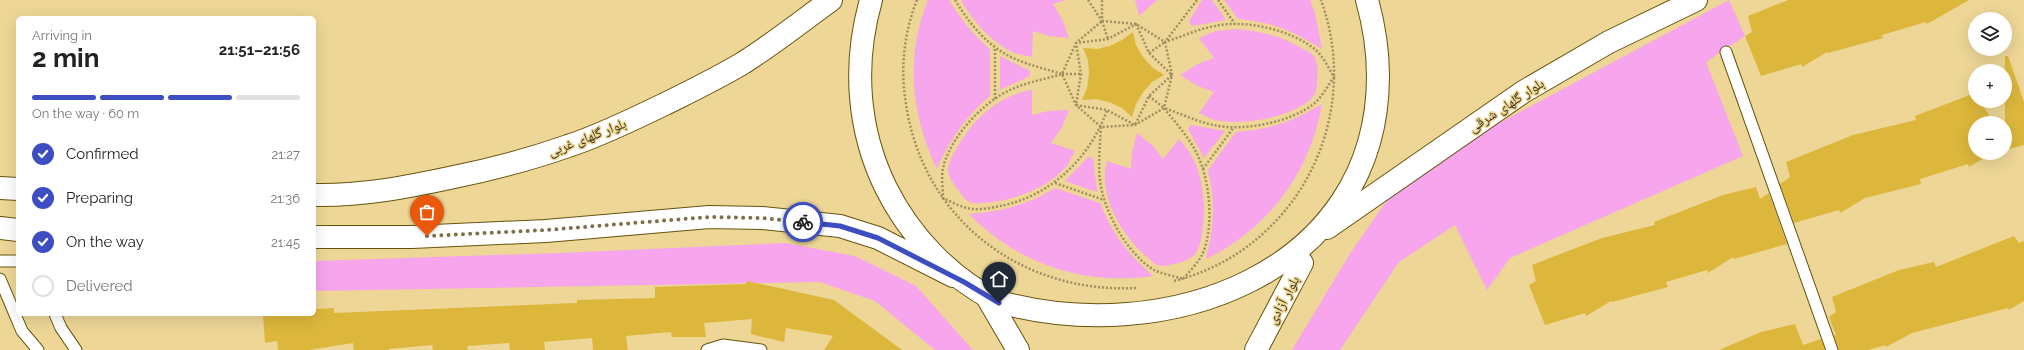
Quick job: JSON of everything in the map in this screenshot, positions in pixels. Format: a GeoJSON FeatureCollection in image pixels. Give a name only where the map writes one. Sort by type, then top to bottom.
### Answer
{"type":"FeatureCollection","features":[{"type":"Feature","properties":{"kind":"main road","name":"بلوار گلهای غربی"},"geometry":{"type":"LineString","coordinates":[[316,195],[340,196],[370,193],[426,184],[487,170],[569,146],[612,129],[653,110],[742,63],[831,0]]}},
{"type":"Feature","properties":{"kind":"main road"},"geometry":{"type":"LineString","coordinates":[[871,0],[861,44],[859,72],[860,98],[871,151],[892,201],[907,224],[943,264],[964,282]]}},
{"type":"Feature","properties":{"kind":"main road"},"geometry":{"type":"LineString","coordinates":[[1177,326],[1222,312],[1269,285],[1310,249],[1342,206],[1365,157],[1373,124],[1378,77],[1377,50],[1367,0]]}},
{"type":"Feature","properties":{"kind":"main road","name":"بلوار گلهای شرقی"},"geometry":{"type":"LineString","coordinates":[[1327,228],[1523,92],[1609,42],[1696,0]]}},
{"type":"Feature","properties":{"kind":"main road"},"geometry":{"type":"LineString","coordinates":[[0,188],[16,189]]}},
{"type":"Feature","properties":{"kind":"main road"},"geometry":{"type":"LineString","coordinates":[[316,237],[412,237],[546,230],[709,217],[762,218],[840,226],[878,238],[964,282],[987,297],[1017,312],[1062,326],[1089,331],[1116,332],[1150,330]]}},
{"type":"Feature","properties":{"kind":"main road"},"geometry":{"type":"LineString","coordinates":[[0,228],[16,230]]}},
{"type":"Feature","properties":{"kind":"main road","name":"بلوار آزادی"},"geometry":{"type":"LineString","coordinates":[[1256,350],[1310,249]]}},
{"type":"Feature","properties":{"kind":"main road"},"geometry":{"type":"LineString","coordinates":[[987,297],[1018,350]]}},
{"type":"Feature","properties":{"kind":"lane"},"geometry":{"type":"LineString","coordinates":[[1726,52],[1832,350]]}},
{"type":"Feature","properties":{"kind":"lane"},"geometry":{"type":"LineString","coordinates":[[0,261],[16,261]]}},
{"type":"Feature","properties":{"kind":"lane"},"geometry":{"type":"LineString","coordinates":[[0,278],[22,331],[38,350]]}},
{"type":"Feature","properties":{"kind":"lane"},"geometry":{"type":"LineString","coordinates":[[56,316],[61,328],[76,350]]}},
{"type":"Feature","properties":{"kind":"lane"},"geometry":{"type":"LineString","coordinates":[[707,350],[723,345],[761,350]]}},
{"type":"Feature","properties":{"kind":"path"},"geometry":{"type":"LineString","coordinates":[[917,0],[908,27],[905,49],[904,94],[907,117],[918,152],[931,179],[943,198],[973,232],[1009,259],[1029,269],[1050,278],[1079,285],[1116,289],[1139,288]]}},
{"type":"Feature","properties":{"kind":"path"},"geometry":{"type":"LineString","coordinates":[[955,0],[964,16],[978,32],[995,47],[1012,58],[1062,74],[1076,105],[1101,128],[1135,125],[1164,108],[1172,75],[1165,42],[1136,24],[1102,21],[1076,43],[1062,74]]}},
{"type":"Feature","properties":{"kind":"path"},"geometry":{"type":"LineString","coordinates":[[1088,0],[1102,21],[1108,39]]}},
{"type":"Feature","properties":{"kind":"path"},"geometry":{"type":"LineString","coordinates":[[1102,0],[1102,21]]}},
{"type":"Feature","properties":{"kind":"path"},"geometry":{"type":"LineString","coordinates":[[1165,42],[1197,0]]}},
{"type":"Feature","properties":{"kind":"path"},"geometry":{"type":"LineString","coordinates":[[1218,0],[1235,24]]}},
{"type":"Feature","properties":{"kind":"path"},"geometry":{"type":"LineString","coordinates":[[1169,283],[1183,279],[1224,262],[1244,249],[1261,235],[1292,202],[1304,184],[1323,143],[1329,121],[1334,77],[1330,32],[1321,0]]}},
{"type":"Feature","properties":{"kind":"path"},"geometry":{"type":"LineString","coordinates":[[1076,43],[1108,39],[1136,24]]}},
{"type":"Feature","properties":{"kind":"path"},"geometry":{"type":"LineString","coordinates":[[1136,24],[1149,53],[1172,75]]}},
{"type":"Feature","properties":{"kind":"path"},"geometry":{"type":"LineString","coordinates":[[1149,53],[1165,42],[1215,26],[1235,24],[1257,26],[1278,31],[1298,40],[1317,52],[1334,77]]}},
{"type":"Feature","properties":{"kind":"path"},"geometry":{"type":"LineString","coordinates":[[1076,43],[1081,74],[1076,105]]}},
{"type":"Feature","properties":{"kind":"path"},"geometry":{"type":"LineString","coordinates":[[995,47],[995,99]]}},
{"type":"Feature","properties":{"kind":"path"},"geometry":{"type":"LineString","coordinates":[[943,198],[943,168],[952,147],[963,129],[977,113],[995,99],[1012,89],[1062,74],[1081,74]]}},
{"type":"Feature","properties":{"kind":"path"},"geometry":{"type":"LineString","coordinates":[[1135,125],[1149,96],[1172,75]]}},
{"type":"Feature","properties":{"kind":"path"},"geometry":{"type":"LineString","coordinates":[[1164,108],[1214,125],[1234,127],[1256,126],[1277,121],[1297,113],[1316,101],[1334,77]]}},
{"type":"Feature","properties":{"kind":"path"},"geometry":{"type":"LineString","coordinates":[[1149,96],[1164,108],[1195,150],[1203,169],[1208,198],[1207,233],[1202,255],[1183,279]]}},
{"type":"Feature","properties":{"kind":"path"},"geometry":{"type":"LineString","coordinates":[[1076,105],[1107,110],[1135,125]]}},
{"type":"Feature","properties":{"kind":"path"},"geometry":{"type":"LineString","coordinates":[[1107,110],[1101,128],[1100,180],[1104,200],[1112,220],[1123,239],[1137,255],[1154,270],[1183,279]]}},
{"type":"Feature","properties":{"kind":"path"},"geometry":{"type":"LineString","coordinates":[[1203,169],[1234,127]]}},
{"type":"Feature","properties":{"kind":"path"},"geometry":{"type":"LineString","coordinates":[[943,198],[972,209],[995,207],[1035,195],[1055,183],[1070,170],[1101,128]]}},
{"type":"Feature","properties":{"kind":"path"},"geometry":{"type":"LineString","coordinates":[[1055,183],[1104,200]]}},
{"type":"Feature","properties":{"kind":"shaded area"},"geometry":{"type":"Polygon","coordinates":[[[928,0],[949,0],[958,14],[978,38],[990,49],[990,96],[973,112],[959,129],[947,148],[937,169],[921,128],[914,85],[916,42],[928,0]]]}},
{"type":"Feature","properties":{"kind":"shaded area"},"geometry":{"type":"Polygon","coordinates":[[[961,0],[1066,0],[1053,4],[1062,19],[1069,38],[1049,36],[1033,31],[1032,57],[1014,53],[998,43],[983,30],[971,16],[961,0]]]}},
{"type":"Feature","properties":{"kind":"shaded area"},"geometry":{"type":"Polygon","coordinates":[[[1135,0],[1157,0],[1139,16],[1135,0]]]}},
{"type":"Feature","properties":{"kind":"shaded area"},"geometry":{"type":"Polygon","coordinates":[[[1202,0],[1212,0],[1226,20],[1192,26],[1189,21],[1202,0]]]}},
{"type":"Feature","properties":{"kind":"shaded area"},"geometry":{"type":"Polygon","coordinates":[[[1224,0],[1310,0],[1315,13],[1322,49],[1282,28],[1261,22],[1238,19],[1224,0]]]}},
{"type":"Feature","properties":{"kind":"shaded area"},"geometry":{"type":"Polygon","coordinates":[[[1729,0],[1745,36],[1706,62],[1743,156],[1510,258],[1487,290],[1455,225],[1399,262],[1340,350],[1292,350],[1351,252],[1406,173],[1729,0]]]}},
{"type":"Feature","properties":{"kind":"shaded area"},"geometry":{"type":"Polygon","coordinates":[[[1236,29],[1254,31],[1279,37],[1312,54],[1317,63],[1317,84],[1313,97],[1302,106],[1291,111],[1278,116],[1252,121],[1226,122],[1211,119],[1199,113],[1214,92],[1198,86],[1180,75],[1198,64],[1214,58],[1199,38],[1215,31],[1236,29]]]}},
{"type":"Feature","properties":{"kind":"shaded area"},"geometry":{"type":"Polygon","coordinates":[[[1000,56],[1030,71],[1030,76],[1000,90],[1000,56]]]}},
{"type":"Feature","properties":{"kind":"shaded area"},"geometry":{"type":"Polygon","coordinates":[[[1032,90],[1032,115],[1048,111],[1069,110],[1061,129],[1051,143],[1075,151],[1070,161],[1058,175],[1049,182],[1017,197],[995,202],[972,203],[966,200],[949,176],[948,170],[953,154],[971,127],[984,113],[998,103],[1014,95],[1032,90]]]}},
{"type":"Feature","properties":{"kind":"shaded area"},"geometry":{"type":"Polygon","coordinates":[[[1322,104],[1308,153],[1283,196],[1267,215],[1249,232],[1228,247],[1206,259],[1211,236],[1213,214],[1211,182],[1208,170],[1236,132],[1260,129],[1281,124],[1301,116],[1322,104]]]}},
{"type":"Feature","properties":{"kind":"shaded area"},"geometry":{"type":"Polygon","coordinates":[[[1191,125],[1225,131],[1204,158],[1188,129],[1191,125]]]}},
{"type":"Feature","properties":{"kind":"shaded area"},"geometry":{"type":"Polygon","coordinates":[[[1137,133],[1153,146],[1163,159],[1179,139],[1191,154],[1198,170],[1202,186],[1204,205],[1202,237],[1198,249],[1194,255],[1189,259],[1175,264],[1164,266],[1157,265],[1140,250],[1125,233],[1113,212],[1109,201],[1105,177],[1107,161],[1131,169],[1132,153],[1137,133]]]}},
{"type":"Feature","properties":{"kind":"shaded area"},"geometry":{"type":"Polygon","coordinates":[[[1088,157],[1093,158],[1097,192],[1065,181],[1088,157]]]}},
{"type":"Feature","properties":{"kind":"shaded area"},"geometry":{"type":"Polygon","coordinates":[[[1055,188],[1100,203],[1110,225],[1122,243],[1153,276],[1102,278],[1054,268],[1009,246],[988,231],[969,214],[1014,207],[1045,194],[1055,188]]]}},
{"type":"Feature","properties":{"kind":"shaded area"},"geometry":{"type":"Polygon","coordinates":[[[785,243],[855,256],[916,286],[973,350],[935,350],[875,301],[820,282],[316,291],[316,261],[559,253],[785,243]]]}},
{"type":"Feature","properties":{"kind":"building"},"geometry":{"type":"Polygon","coordinates":[[[1788,0],[1969,0],[1927,24],[1926,22],[1882,35],[1883,38],[1828,53],[1827,52],[1802,67],[1801,64],[1761,76],[1745,36],[1752,32],[1748,16],[1788,0]]]}},
{"type":"Feature","properties":{"kind":"building"},"geometry":{"type":"Polygon","coordinates":[[[1133,32],[1136,45],[1143,57],[1152,67],[1164,75],[1152,82],[1143,92],[1136,104],[1132,117],[1122,108],[1109,102],[1096,99],[1082,100],[1087,88],[1089,74],[1088,60],[1083,48],[1097,49],[1110,46],[1133,32]]]}},
{"type":"Feature","properties":{"kind":"building"},"geometry":{"type":"Polygon","coordinates":[[[2005,56],[2008,56],[2011,64],[2005,64],[2005,56]]]}},
{"type":"Feature","properties":{"kind":"building"},"geometry":{"type":"Polygon","coordinates":[[[2012,68],[2024,102],[2024,145],[2012,148],[2012,116],[2005,116],[2005,108],[2012,108],[2012,68]]]}},
{"type":"Feature","properties":{"kind":"building"},"geometry":{"type":"Polygon","coordinates":[[[1968,96],[1968,108],[1984,108],[1990,116],[1968,116],[1968,160],[1980,160],[1969,167],[1968,164],[1920,179],[1921,184],[1865,198],[1840,213],[1839,210],[1794,223],[1780,184],[1790,177],[1786,162],[1853,135],[1916,120],[1915,116],[1968,96]]]}},
{"type":"Feature","properties":{"kind":"building"},"geometry":{"type":"Polygon","coordinates":[[[1756,187],[1760,199],[1769,193],[1787,244],[1734,259],[1733,257],[1708,273],[1707,270],[1666,282],[1668,287],[1612,302],[1611,301],[1586,316],[1585,313],[1545,325],[1529,285],[1536,281],[1532,265],[1602,238],[1655,225],[1654,222],[1723,195],[1756,187]]]}},
{"type":"Feature","properties":{"kind":"building"},"geometry":{"type":"Polygon","coordinates":[[[2014,236],[2019,243],[2024,241],[2024,301],[2009,310],[2008,308],[1912,333],[1886,347],[1885,345],[1868,350],[1839,350],[1834,335],[1836,335],[1829,317],[1836,312],[1832,297],[1899,270],[1934,262],[1936,267],[2014,236]]]}},
{"type":"Feature","properties":{"kind":"building"},"geometry":{"type":"Polygon","coordinates":[[[747,281],[834,300],[902,350],[824,350],[833,336],[786,328],[784,342],[751,334],[752,319],[704,323],[706,337],[672,337],[671,332],[626,336],[628,350],[593,350],[592,338],[544,342],[545,350],[510,350],[509,343],[467,346],[468,350],[433,350],[432,345],[389,350],[354,350],[353,343],[309,350],[278,350],[277,341],[265,343],[263,316],[316,316],[316,309],[334,308],[334,313],[577,303],[577,300],[655,298],[655,287],[746,284],[747,281]]]}},
{"type":"Feature","properties":{"kind":"building"},"geometry":{"type":"Polygon","coordinates":[[[1795,324],[1803,345],[1821,339],[1825,350],[1719,350],[1761,332],[1795,324]]]}},
{"type":"Feature","properties":{"kind":"way so far"},"geometry":{"type":"LineString","coordinates":[[427,236],[546,230],[709,217],[762,218],[803,222]]}},
{"type":"Feature","properties":{"kind":"route"},"geometry":{"type":"LineString","coordinates":[[803,222],[840,226],[878,238],[964,282],[999,303]]}}]}
